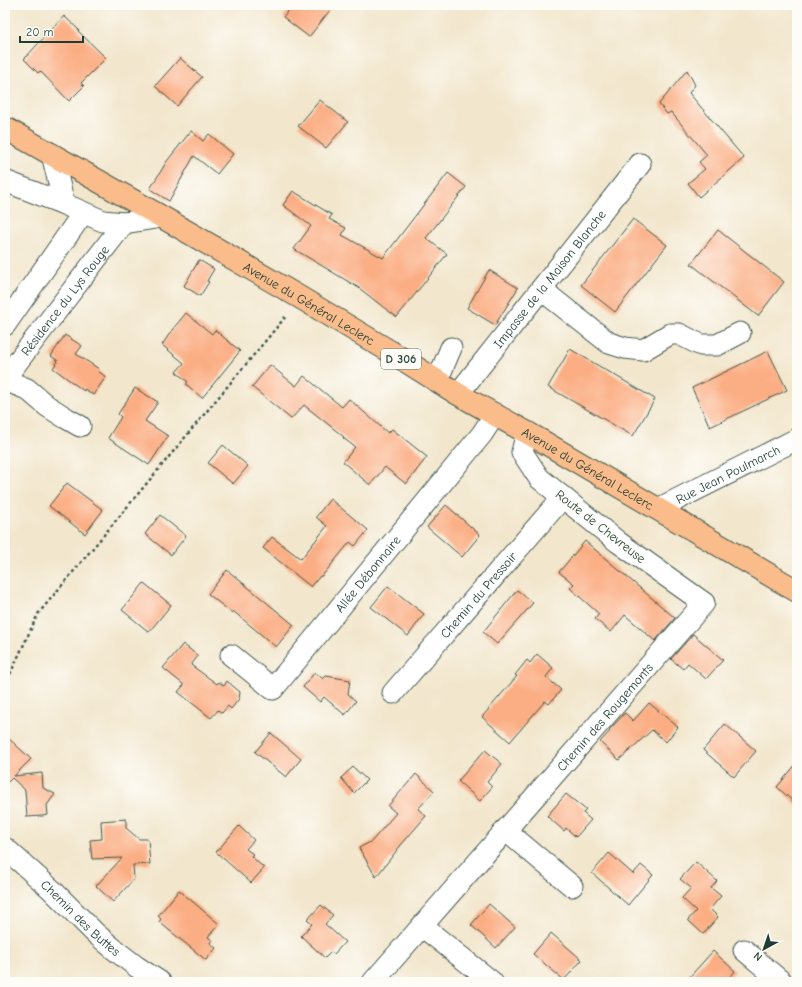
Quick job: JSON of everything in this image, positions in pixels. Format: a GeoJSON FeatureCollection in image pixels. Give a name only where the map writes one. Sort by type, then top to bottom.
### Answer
{"type":"FeatureCollection","features":[{"type":"Feature","properties":{"kind":"main road","name":"Avenue du Général Leclerc"},"geometry":{"type":"LineString","coordinates":[[5,128],[301,298],[458,394],[527,432],[797,591]]}},
{"type":"Feature","properties":{"kind":"street"},"geometry":{"type":"LineString","coordinates":[[52,154],[64,204]]}},
{"type":"Feature","properties":{"kind":"street","name":"Impasse de la Maison Blanche"},"geometry":{"type":"LineString","coordinates":[[458,394],[640,164]]}},
{"type":"Feature","properties":{"kind":"street"},"geometry":{"type":"LineString","coordinates":[[5,180],[103,221],[124,223],[162,217]]}},
{"type":"Feature","properties":{"kind":"street"},"geometry":{"type":"LineString","coordinates":[[5,325],[83,213]]}},
{"type":"Feature","properties":{"kind":"street","name":"Résidence du Lys Rouge"},"geometry":{"type":"LineString","coordinates":[[5,379],[124,223]]}},
{"type":"Feature","properties":{"kind":"street"},"geometry":{"type":"LineString","coordinates":[[542,288],[552,298],[609,343],[626,348],[643,350],[670,334],[679,334],[701,345],[717,345],[740,333]]}},
{"type":"Feature","properties":{"kind":"street"},"geometry":{"type":"LineString","coordinates":[[437,381],[450,348]]}},
{"type":"Feature","properties":{"kind":"street"},"geometry":{"type":"LineString","coordinates":[[5,379],[27,389],[47,406],[80,426]]}},
{"type":"Feature","properties":{"kind":"street","name":"Allée Débonnaire"},"geometry":{"type":"LineString","coordinates":[[231,655],[273,689],[482,434],[495,414]]}},
{"type":"Feature","properties":{"kind":"street","name":"Route de Chevreuse"},"geometry":{"type":"LineString","coordinates":[[527,432],[522,452],[539,478],[618,542],[704,603]]}},
{"type":"Feature","properties":{"kind":"street","name":"Rue Jean Poulmarch"},"geometry":{"type":"LineString","coordinates":[[658,509],[797,439]]}},
{"type":"Feature","properties":{"kind":"street","name":"Chemin du Pressoir"},"geometry":{"type":"LineString","coordinates":[[393,692],[563,497]]}},
{"type":"Feature","properties":{"kind":"street","name":"Chemin des Rougemonts"},"geometry":{"type":"LineString","coordinates":[[373,982],[704,603]]}},
{"type":"Feature","properties":{"kind":"street"},"geometry":{"type":"LineString","coordinates":[[505,830],[572,886]]}},
{"type":"Feature","properties":{"kind":"street","name":"Chemin des Buttes"},"geometry":{"type":"LineString","coordinates":[[5,848],[52,890],[95,933],[137,967],[160,982]]}},
{"type":"Feature","properties":{"kind":"street"},"geometry":{"type":"LineString","coordinates":[[422,926],[492,982]]}},
{"type":"Feature","properties":{"kind":"street"},"geometry":{"type":"LineString","coordinates":[[744,950],[782,982]]}},
{"type":"Feature","properties":{"kind":"path"},"geometry":{"type":"LineString","coordinates":[[5,685],[38,614],[301,298]]}},
{"type":"Feature","properties":{"kind":"building"},"geometry":{"type":"Polygon","coordinates":[[[293,5],[334,5],[309,37],[283,17],[293,5]]]}},
{"type":"Feature","properties":{"kind":"building"},"geometry":{"type":"Polygon","coordinates":[[[64,16],[106,58],[81,83],[84,86],[69,101],[40,71],[38,73],[24,59],[64,16]]]}},
{"type":"Feature","properties":{"kind":"building"},"geometry":{"type":"Polygon","coordinates":[[[180,58],[202,77],[177,106],[155,86],[180,58]]]}},
{"type":"Feature","properties":{"kind":"building"},"geometry":{"type":"Polygon","coordinates":[[[687,70],[695,85],[689,93],[744,158],[699,197],[688,183],[705,169],[699,162],[707,155],[671,112],[667,114],[659,104],[687,70]]]}},
{"type":"Feature","properties":{"kind":"building"},"geometry":{"type":"Polygon","coordinates":[[[320,100],[348,122],[326,148],[298,126],[320,100]]]}},
{"type":"Feature","properties":{"kind":"building"},"geometry":{"type":"Polygon","coordinates":[[[191,131],[203,141],[209,134],[233,154],[217,174],[194,156],[169,201],[150,189],[167,161],[191,131]]]}},
{"type":"Feature","properties":{"kind":"building"},"geometry":{"type":"Polygon","coordinates":[[[448,173],[466,187],[426,238],[447,254],[397,317],[359,288],[294,249],[311,226],[283,205],[293,191],[332,215],[329,219],[346,228],[342,235],[383,258],[448,173]]]}},
{"type":"Feature","properties":{"kind":"building"},"geometry":{"type":"Polygon","coordinates":[[[633,219],[667,245],[615,312],[581,285],[633,219]]]}},
{"type":"Feature","properties":{"kind":"building"},"geometry":{"type":"Polygon","coordinates":[[[718,230],[784,282],[758,316],[691,264],[718,230]]]}},
{"type":"Feature","properties":{"kind":"building"},"geometry":{"type":"Polygon","coordinates":[[[199,260],[214,269],[207,281],[209,282],[200,296],[184,286],[199,260]]]}},
{"type":"Feature","properties":{"kind":"building"},"geometry":{"type":"Polygon","coordinates":[[[489,270],[518,288],[495,325],[467,308],[489,270]]]}},
{"type":"Feature","properties":{"kind":"building"},"geometry":{"type":"Polygon","coordinates":[[[186,313],[212,334],[215,330],[240,351],[202,398],[186,384],[188,382],[176,372],[184,363],[162,345],[186,313]]]}},
{"type":"Feature","properties":{"kind":"building"},"geometry":{"type":"Polygon","coordinates":[[[65,335],[82,346],[76,354],[99,369],[98,371],[106,377],[93,395],[85,389],[84,391],[53,368],[58,361],[51,356],[65,335]]]}},
{"type":"Feature","properties":{"kind":"building"},"geometry":{"type":"Polygon","coordinates":[[[570,349],[655,399],[633,436],[548,387],[570,349]]]}},
{"type":"Feature","properties":{"kind":"building"},"geometry":{"type":"Polygon","coordinates":[[[768,351],[787,390],[710,427],[692,388],[768,351]]]}},
{"type":"Feature","properties":{"kind":"building"},"geometry":{"type":"Polygon","coordinates":[[[270,365],[296,386],[304,376],[342,407],[349,399],[388,433],[392,429],[427,457],[406,484],[385,467],[370,485],[343,462],[355,447],[343,438],[344,437],[304,405],[291,419],[252,387],[270,365]]]}},
{"type":"Feature","properties":{"kind":"building"},"geometry":{"type":"Polygon","coordinates":[[[135,388],[158,402],[145,421],[168,436],[149,465],[108,438],[121,417],[118,414],[135,388]]]}},
{"type":"Feature","properties":{"kind":"building"},"geometry":{"type":"Polygon","coordinates":[[[223,445],[248,466],[233,484],[208,463],[223,445]]]}},
{"type":"Feature","properties":{"kind":"building"},"geometry":{"type":"Polygon","coordinates":[[[67,483],[103,510],[85,534],[49,506],[67,483]]]}},
{"type":"Feature","properties":{"kind":"building"},"geometry":{"type":"Polygon","coordinates":[[[330,499],[368,530],[355,546],[350,542],[311,587],[263,548],[272,537],[301,559],[327,526],[316,517],[330,499]]]}},
{"type":"Feature","properties":{"kind":"building"},"geometry":{"type":"Polygon","coordinates":[[[446,505],[480,535],[462,557],[427,527],[446,505]]]}},
{"type":"Feature","properties":{"kind":"building"},"geometry":{"type":"Polygon","coordinates":[[[160,515],[186,536],[171,555],[145,534],[160,515]]]}},
{"type":"Feature","properties":{"kind":"building"},"geometry":{"type":"Polygon","coordinates":[[[585,541],[675,618],[655,641],[625,615],[611,632],[595,619],[599,614],[570,588],[574,584],[559,572],[585,541]]]}},
{"type":"Feature","properties":{"kind":"building"},"geometry":{"type":"Polygon","coordinates":[[[227,570],[294,625],[276,647],[233,611],[232,613],[208,594],[227,570]]]}},
{"type":"Feature","properties":{"kind":"building"},"geometry":{"type":"Polygon","coordinates":[[[144,583],[171,605],[149,632],[122,610],[144,583]]]}},
{"type":"Feature","properties":{"kind":"building"},"geometry":{"type":"Polygon","coordinates":[[[388,586],[424,614],[408,636],[371,607],[388,586]]]}},
{"type":"Feature","properties":{"kind":"building"},"geometry":{"type":"Polygon","coordinates":[[[517,590],[533,603],[497,644],[483,632],[517,590]]]}},
{"type":"Feature","properties":{"kind":"building"},"geometry":{"type":"Polygon","coordinates":[[[693,634],[723,660],[706,679],[688,663],[683,669],[671,659],[693,634]]]}},
{"type":"Feature","properties":{"kind":"building"},"geometry":{"type":"Polygon","coordinates":[[[183,644],[198,656],[191,665],[217,684],[219,682],[224,686],[227,681],[240,692],[239,699],[231,709],[228,706],[222,713],[218,710],[211,718],[178,692],[184,685],[163,668],[183,644]]]}},
{"type":"Feature","properties":{"kind":"building"},"geometry":{"type":"Polygon","coordinates":[[[537,654],[553,668],[546,677],[561,690],[549,704],[545,701],[510,742],[482,717],[517,676],[515,675],[527,660],[530,663],[537,654]]]}},
{"type":"Feature","properties":{"kind":"building"},"geometry":{"type":"Polygon","coordinates":[[[315,672],[323,679],[326,676],[350,680],[348,694],[356,701],[345,715],[324,697],[320,702],[303,687],[315,672]]]}},
{"type":"Feature","properties":{"kind":"building"},"geometry":{"type":"Polygon","coordinates":[[[649,703],[678,727],[666,742],[652,730],[619,760],[600,742],[625,713],[633,721],[649,703]]]}},
{"type":"Feature","properties":{"kind":"building"},"geometry":{"type":"Polygon","coordinates":[[[725,724],[756,751],[734,777],[703,750],[725,724]]]}},
{"type":"Feature","properties":{"kind":"building"},"geometry":{"type":"Polygon","coordinates":[[[271,733],[301,759],[286,777],[255,752],[271,733]]]}},
{"type":"Feature","properties":{"kind":"building"},"geometry":{"type":"Polygon","coordinates":[[[5,735],[31,759],[14,776],[42,773],[43,788],[55,794],[47,805],[48,815],[27,817],[25,790],[12,778],[5,785],[5,735]]]}},
{"type":"Feature","properties":{"kind":"building"},"geometry":{"type":"Polygon","coordinates":[[[485,750],[502,764],[487,782],[492,787],[480,801],[458,781],[485,750]]]}},
{"type":"Feature","properties":{"kind":"building"},"geometry":{"type":"Polygon","coordinates":[[[797,763],[797,805],[777,787],[797,763]]]}},
{"type":"Feature","properties":{"kind":"building"},"geometry":{"type":"Polygon","coordinates":[[[353,767],[367,780],[354,793],[341,778],[353,767]]]}},
{"type":"Feature","properties":{"kind":"building"},"geometry":{"type":"Polygon","coordinates":[[[416,774],[434,791],[418,809],[426,816],[376,877],[359,848],[372,841],[396,813],[388,806],[416,774]]]}},
{"type":"Feature","properties":{"kind":"building"},"geometry":{"type":"Polygon","coordinates":[[[566,794],[586,810],[583,813],[591,820],[576,837],[566,828],[564,831],[547,816],[566,794]]]}},
{"type":"Feature","properties":{"kind":"building"},"geometry":{"type":"Polygon","coordinates":[[[126,819],[126,828],[139,839],[148,839],[150,864],[133,865],[134,879],[113,902],[96,886],[122,858],[92,859],[90,840],[102,839],[101,821],[126,819]]]}},
{"type":"Feature","properties":{"kind":"building"},"geometry":{"type":"Polygon","coordinates":[[[239,826],[254,840],[246,849],[253,854],[251,856],[264,868],[251,883],[216,852],[239,826]]]}},
{"type":"Feature","properties":{"kind":"building"},"geometry":{"type":"Polygon","coordinates":[[[609,853],[633,874],[641,865],[653,875],[628,905],[592,873],[609,853]]]}},
{"type":"Feature","properties":{"kind":"building"},"geometry":{"type":"Polygon","coordinates":[[[696,862],[717,881],[711,888],[721,896],[710,909],[718,917],[703,934],[688,920],[696,911],[682,898],[691,888],[680,879],[696,862]]]}},
{"type":"Feature","properties":{"kind":"building"},"geometry":{"type":"Polygon","coordinates":[[[179,890],[219,924],[208,937],[212,940],[210,943],[216,948],[206,960],[159,922],[161,919],[158,916],[179,890]]]}},
{"type":"Feature","properties":{"kind":"building"},"geometry":{"type":"Polygon","coordinates":[[[489,904],[515,927],[496,948],[471,925],[489,904]]]}},
{"type":"Feature","properties":{"kind":"building"},"geometry":{"type":"Polygon","coordinates":[[[321,905],[333,915],[325,924],[345,942],[334,954],[331,952],[325,958],[301,936],[312,924],[307,920],[321,905]]]}},
{"type":"Feature","properties":{"kind":"building"},"geometry":{"type":"Polygon","coordinates":[[[551,933],[582,960],[564,980],[533,954],[551,933]]]}},
{"type":"Feature","properties":{"kind":"building"},"geometry":{"type":"Polygon","coordinates":[[[713,951],[735,971],[726,982],[685,982],[713,951]]]}}]}
